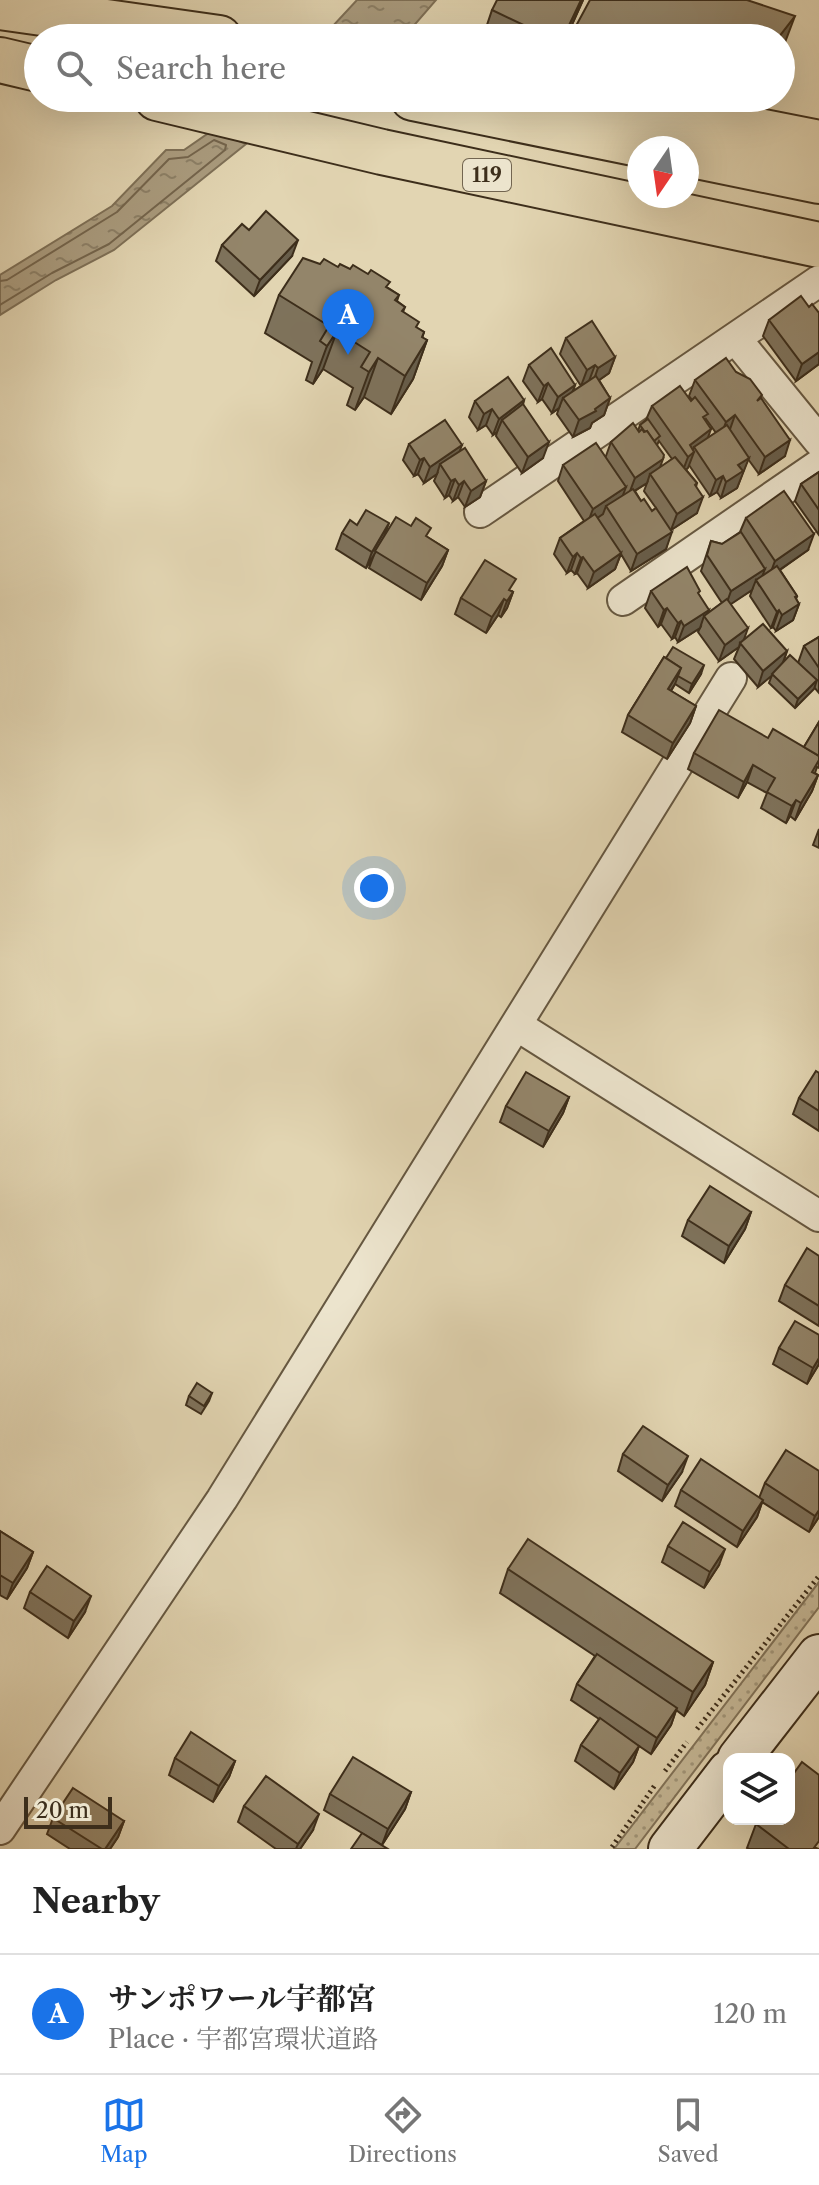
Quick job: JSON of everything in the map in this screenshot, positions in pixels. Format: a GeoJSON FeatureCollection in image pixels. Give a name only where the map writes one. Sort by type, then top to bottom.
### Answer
{"type":"FeatureCollection","features":[{"type":"Feature","properties":{"kind":"highway"},"geometry":{"type":"LineString","coordinates":[[0,7],[120,24]]}},
{"type":"Feature","properties":{"kind":"highway"},"geometry":{"type":"LineString","coordinates":[[0,14],[50,24]]}},
{"type":"Feature","properties":{"kind":"highway"},"geometry":{"type":"LineString","coordinates":[[0,57],[24,60]]}},
{"type":"Feature","properties":{"kind":"highway"},"geometry":{"type":"LineString","coordinates":[[0,57],[24,65]]}},
{"type":"Feature","properties":{"kind":"highway","name":"119"},"geometry":{"type":"LineString","coordinates":[[215,112],[397,156],[819,245]]}},
{"type":"Feature","properties":{"kind":"highway","name":"119"},"geometry":{"type":"LineString","coordinates":[[297,112],[627,176]]}},
{"type":"Feature","properties":{"kind":"highway"},"geometry":{"type":"LineString","coordinates":[[482,112],[627,142]]}},
{"type":"Feature","properties":{"kind":"highway"},"geometry":{"type":"LineString","coordinates":[[662,112],[819,143]]}},
{"type":"Feature","properties":{"kind":"highway"},"geometry":{"type":"LineString","coordinates":[[699,156],[819,181]]}},
{"type":"Feature","properties":{"kind":"highway"},"geometry":{"type":"LineString","coordinates":[[699,190],[819,213]]}},
{"type":"Feature","properties":{"kind":"main road"},"geometry":{"type":"LineString","coordinates":[[744,1753],[819,1656]]}},
{"type":"Feature","properties":{"kind":"main road"},"geometry":{"type":"LineString","coordinates":[[670,1849],[723,1780]]}},
{"type":"Feature","properties":{"kind":"street"},"geometry":{"type":"LineString","coordinates":[[480,512],[819,281]]}},
{"type":"Feature","properties":{"kind":"street"},"geometry":{"type":"LineString","coordinates":[[736,339],[819,441]]}},
{"type":"Feature","properties":{"kind":"street"},"geometry":{"type":"LineString","coordinates":[[623,600],[819,465]]}},
{"type":"Feature","properties":{"kind":"street"},"geometry":{"type":"LineString","coordinates":[[0,1829],[222,1499],[731,678]]}},
{"type":"Feature","properties":{"kind":"street"},"geometry":{"type":"LineString","coordinates":[[518,1026],[819,1216]]}},
{"type":"Feature","properties":{"kind":"path"},"geometry":{"type":"LineString","coordinates":[[697,1729],[819,1576]]}},
{"type":"Feature","properties":{"kind":"path"},"geometry":{"type":"LineString","coordinates":[[665,1771],[687,1742]]}},
{"type":"Feature","properties":{"kind":"path"},"geometry":{"type":"LineString","coordinates":[[612,1847],[655,1785]]}},
{"type":"Feature","properties":{"kind":"shaded area"},"geometry":{"type":"Polygon","coordinates":[[[819,1582],[819,1607],[635,1849],[614,1849],[819,1582]]]}},
{"type":"Feature","properties":{"kind":"water"},"geometry":{"type":"Polygon","coordinates":[[[357,0],[436,0],[415,24],[335,24],[357,0]]]}},
{"type":"Feature","properties":{"kind":"water"},"geometry":{"type":"Polygon","coordinates":[[[213,130],[246,144],[114,250],[56,280],[0,315],[0,275],[112,206],[166,150],[184,150],[213,130]]]}},
{"type":"Feature","properties":{"kind":"building"},"geometry":{"type":"Polygon","coordinates":[[[497,0],[581,0],[570,24],[522,24],[492,10],[497,0]]]}},
{"type":"Feature","properties":{"kind":"building"},"geometry":{"type":"Polygon","coordinates":[[[590,0],[747,0],[795,16],[789,24],[577,24],[590,0]]]}},
{"type":"Feature","properties":{"kind":"building"},"geometry":{"type":"Polygon","coordinates":[[[266,211],[298,240],[260,280],[222,245],[242,224],[249,230],[266,211]]]}},
{"type":"Feature","properties":{"kind":"building"},"geometry":{"type":"Polygon","coordinates":[[[303,258],[320,264],[324,259],[338,267],[340,264],[350,269],[353,265],[368,274],[371,270],[390,282],[386,287],[399,295],[395,300],[405,307],[402,311],[419,322],[416,327],[424,332],[422,337],[427,340],[405,376],[378,358],[369,372],[361,367],[370,352],[337,331],[327,346],[320,341],[329,326],[279,295],[303,258]]]}},
{"type":"Feature","properties":{"kind":"building"},"geometry":{"type":"Polygon","coordinates":[[[801,296],[809,307],[812,304],[819,313],[819,352],[802,364],[769,320],[801,296]]]}},
{"type":"Feature","properties":{"kind":"building"},"geometry":{"type":"Polygon","coordinates":[[[592,321],[615,357],[598,368],[595,365],[587,370],[566,338],[592,321]]]}},
{"type":"Feature","properties":{"kind":"building"},"geometry":{"type":"Polygon","coordinates":[[[551,348],[575,385],[558,397],[548,383],[544,386],[529,365],[551,348]]]}},
{"type":"Feature","properties":{"kind":"building"},"geometry":{"type":"Polygon","coordinates":[[[726,358],[736,372],[750,379],[762,395],[757,401],[761,398],[790,440],[765,457],[735,415],[726,422],[695,380],[726,358]]]}},
{"type":"Feature","properties":{"kind":"building"},"geometry":{"type":"Polygon","coordinates":[[[596,376],[610,398],[596,411],[579,420],[563,398],[596,376]]]}},
{"type":"Feature","properties":{"kind":"building"},"geometry":{"type":"Polygon","coordinates":[[[508,377],[524,400],[499,419],[492,409],[484,414],[475,401],[508,377]]]}},
{"type":"Feature","properties":{"kind":"building"},"geometry":{"type":"Polygon","coordinates":[[[680,386],[691,401],[695,397],[708,414],[703,417],[711,429],[690,445],[694,452],[688,457],[652,406],[680,386]]]}},
{"type":"Feature","properties":{"kind":"building"},"geometry":{"type":"Polygon","coordinates":[[[523,404],[549,442],[528,457],[502,420],[523,404]]]}},
{"type":"Feature","properties":{"kind":"building"},"geometry":{"type":"Polygon","coordinates":[[[648,419],[660,436],[654,441],[640,425],[648,419]]]}},
{"type":"Feature","properties":{"kind":"building"},"geometry":{"type":"Polygon","coordinates":[[[445,420],[462,445],[430,467],[424,458],[420,460],[409,444],[445,420]]]}},
{"type":"Feature","properties":{"kind":"building"},"geometry":{"type":"Polygon","coordinates":[[[633,423],[639,432],[642,429],[647,431],[664,455],[663,459],[635,478],[611,442],[633,423]]]}},
{"type":"Feature","properties":{"kind":"building"},"geometry":{"type":"Polygon","coordinates":[[[727,425],[749,458],[738,465],[743,471],[726,482],[723,476],[716,480],[694,447],[727,425]]]}},
{"type":"Feature","properties":{"kind":"building"},"geometry":{"type":"Polygon","coordinates":[[[596,443],[626,487],[593,509],[563,465],[596,443]]]}},
{"type":"Feature","properties":{"kind":"building"},"geometry":{"type":"Polygon","coordinates":[[[465,448],[486,481],[471,491],[464,481],[459,485],[455,479],[451,481],[440,464],[465,448]]]}},
{"type":"Feature","properties":{"kind":"building"},"geometry":{"type":"Polygon","coordinates":[[[675,457],[697,483],[695,485],[703,497],[677,514],[650,474],[675,457]]]}},
{"type":"Feature","properties":{"kind":"building"},"geometry":{"type":"Polygon","coordinates":[[[819,472],[819,510],[801,484],[819,472]]]}},
{"type":"Feature","properties":{"kind":"building"},"geometry":{"type":"Polygon","coordinates":[[[633,489],[652,511],[656,508],[672,532],[637,554],[606,506],[633,489]]]}},
{"type":"Feature","properties":{"kind":"building"},"geometry":{"type":"Polygon","coordinates":[[[784,491],[814,534],[775,561],[746,518],[784,491]]]}},
{"type":"Feature","properties":{"kind":"building"},"geometry":{"type":"Polygon","coordinates":[[[366,510],[389,523],[372,552],[342,533],[350,520],[357,525],[366,510]]]}},
{"type":"Feature","properties":{"kind":"building"},"geometry":{"type":"Polygon","coordinates":[[[595,514],[621,553],[594,572],[583,557],[577,553],[573,557],[560,538],[595,514]]]}},
{"type":"Feature","properties":{"kind":"building"},"geometry":{"type":"Polygon","coordinates":[[[396,517],[411,526],[416,518],[431,528],[426,536],[448,550],[427,583],[375,551],[396,517]]]}},
{"type":"Feature","properties":{"kind":"building"},"geometry":{"type":"Polygon","coordinates":[[[741,532],[765,569],[731,591],[707,555],[711,541],[722,544],[741,532]]]}},
{"type":"Feature","properties":{"kind":"building"},"geometry":{"type":"Polygon","coordinates":[[[485,560],[516,579],[509,590],[513,592],[492,617],[461,598],[485,560]]]}},
{"type":"Feature","properties":{"kind":"building"},"geometry":{"type":"Polygon","coordinates":[[[777,566],[799,604],[782,615],[756,580],[777,566]]]}},
{"type":"Feature","properties":{"kind":"building"},"geometry":{"type":"Polygon","coordinates":[[[687,567],[709,610],[684,626],[667,608],[664,610],[651,591],[687,567]]]}},
{"type":"Feature","properties":{"kind":"building"},"geometry":{"type":"Polygon","coordinates":[[[727,599],[748,628],[725,645],[704,616],[727,599]]]}},
{"type":"Feature","properties":{"kind":"building"},"geometry":{"type":"Polygon","coordinates":[[[763,624],[787,651],[763,671],[740,643],[763,624]]]}},
{"type":"Feature","properties":{"kind":"building"},"geometry":{"type":"Polygon","coordinates":[[[819,637],[819,668],[804,646],[819,637]]]}},
{"type":"Feature","properties":{"kind":"building"},"geometry":{"type":"Polygon","coordinates":[[[673,647],[704,665],[692,684],[678,676],[681,668],[666,658],[673,647]]]}},
{"type":"Feature","properties":{"kind":"building"},"geometry":{"type":"Polygon","coordinates":[[[790,655],[817,680],[798,699],[772,674],[790,655]]]}},
{"type":"Feature","properties":{"kind":"building"},"geometry":{"type":"Polygon","coordinates":[[[664,657],[681,668],[668,689],[696,706],[673,743],[628,715],[664,657]]]}},
{"type":"Feature","properties":{"kind":"building"},"geometry":{"type":"Polygon","coordinates":[[[719,710],[768,738],[773,729],[819,756],[812,772],[818,775],[801,803],[796,800],[792,806],[767,792],[775,778],[753,765],[744,782],[694,753],[719,710]]]}},
{"type":"Feature","properties":{"kind":"building"},"geometry":{"type":"Polygon","coordinates":[[[819,722],[819,756],[804,747],[819,722]]]}},
{"type":"Feature","properties":{"kind":"building"},"geometry":{"type":"Polygon","coordinates":[[[816,1071],[819,1073],[819,1111],[799,1098],[816,1071]]]}},
{"type":"Feature","properties":{"kind":"building"},"geometry":{"type":"Polygon","coordinates":[[[526,1072],[569,1097],[549,1131],[506,1106],[526,1072]]]}},
{"type":"Feature","properties":{"kind":"building"},"geometry":{"type":"Polygon","coordinates":[[[710,1186],[751,1212],[729,1246],[688,1220],[710,1186]]]}},
{"type":"Feature","properties":{"kind":"building"},"geometry":{"type":"Polygon","coordinates":[[[807,1248],[819,1256],[819,1306],[785,1285],[807,1248]]]}},
{"type":"Feature","properties":{"kind":"building"},"geometry":{"type":"Polygon","coordinates":[[[795,1321],[819,1335],[819,1358],[813,1368],[779,1348],[795,1321]]]}},
{"type":"Feature","properties":{"kind":"building"},"geometry":{"type":"Polygon","coordinates":[[[197,1383],[212,1393],[204,1406],[189,1396],[197,1383]]]}},
{"type":"Feature","properties":{"kind":"building"},"geometry":{"type":"Polygon","coordinates":[[[643,1426],[688,1456],[668,1485],[623,1454],[643,1426]]]}},
{"type":"Feature","properties":{"kind":"building"},"geometry":{"type":"Polygon","coordinates":[[[786,1450],[819,1471],[819,1510],[815,1516],[765,1483],[786,1450]]]}},
{"type":"Feature","properties":{"kind":"building"},"geometry":{"type":"Polygon","coordinates":[[[701,1459],[763,1500],[743,1531],[681,1490],[701,1459]]]}},
{"type":"Feature","properties":{"kind":"building"},"geometry":{"type":"Polygon","coordinates":[[[683,1522],[725,1549],[710,1572],[668,1546],[683,1522]]]}},
{"type":"Feature","properties":{"kind":"building"},"geometry":{"type":"Polygon","coordinates":[[[0,1531],[33,1552],[13,1583],[0,1575],[0,1531]]]}},
{"type":"Feature","properties":{"kind":"building"},"geometry":{"type":"Polygon","coordinates":[[[528,1539],[713,1662],[693,1692],[508,1569],[528,1539]]]}},
{"type":"Feature","properties":{"kind":"building"},"geometry":{"type":"Polygon","coordinates":[[[47,1566],[91,1596],[74,1621],[30,1592],[47,1566]]]}},
{"type":"Feature","properties":{"kind":"building"},"geometry":{"type":"Polygon","coordinates":[[[597,1654],[677,1708],[657,1738],[577,1684],[597,1654]]]}},
{"type":"Feature","properties":{"kind":"building"},"geometry":{"type":"Polygon","coordinates":[[[600,1718],[639,1746],[620,1773],[581,1745],[600,1718]]]}},
{"type":"Feature","properties":{"kind":"building"},"geometry":{"type":"Polygon","coordinates":[[[191,1732],[235,1761],[219,1786],[175,1758],[191,1732]]]}},
{"type":"Feature","properties":{"kind":"building"},"geometry":{"type":"Polygon","coordinates":[[[353,1757],[411,1792],[388,1829],[330,1794],[353,1757]]]}},
{"type":"Feature","properties":{"kind":"building"},"geometry":{"type":"Polygon","coordinates":[[[802,1762],[819,1775],[819,1841],[813,1849],[789,1849],[757,1825],[795,1825],[795,1772],[802,1762]]]}},
{"type":"Feature","properties":{"kind":"building"},"geometry":{"type":"Polygon","coordinates":[[[266,1776],[319,1814],[298,1844],[244,1806],[266,1776]]]}},
{"type":"Feature","properties":{"kind":"building"},"geometry":{"type":"Polygon","coordinates":[[[73,1788],[124,1821],[105,1849],[53,1818],[73,1788]]]}},
{"type":"Feature","properties":{"kind":"building"},"geometry":{"type":"Polygon","coordinates":[[[362,1833],[388,1849],[351,1849],[362,1833]]]}},
{"type":"Feature","properties":{"kind":"place","name":"サンポワール宇都宮"},"geometry":{"type":"Point","coordinates":[348,355]}}]}
